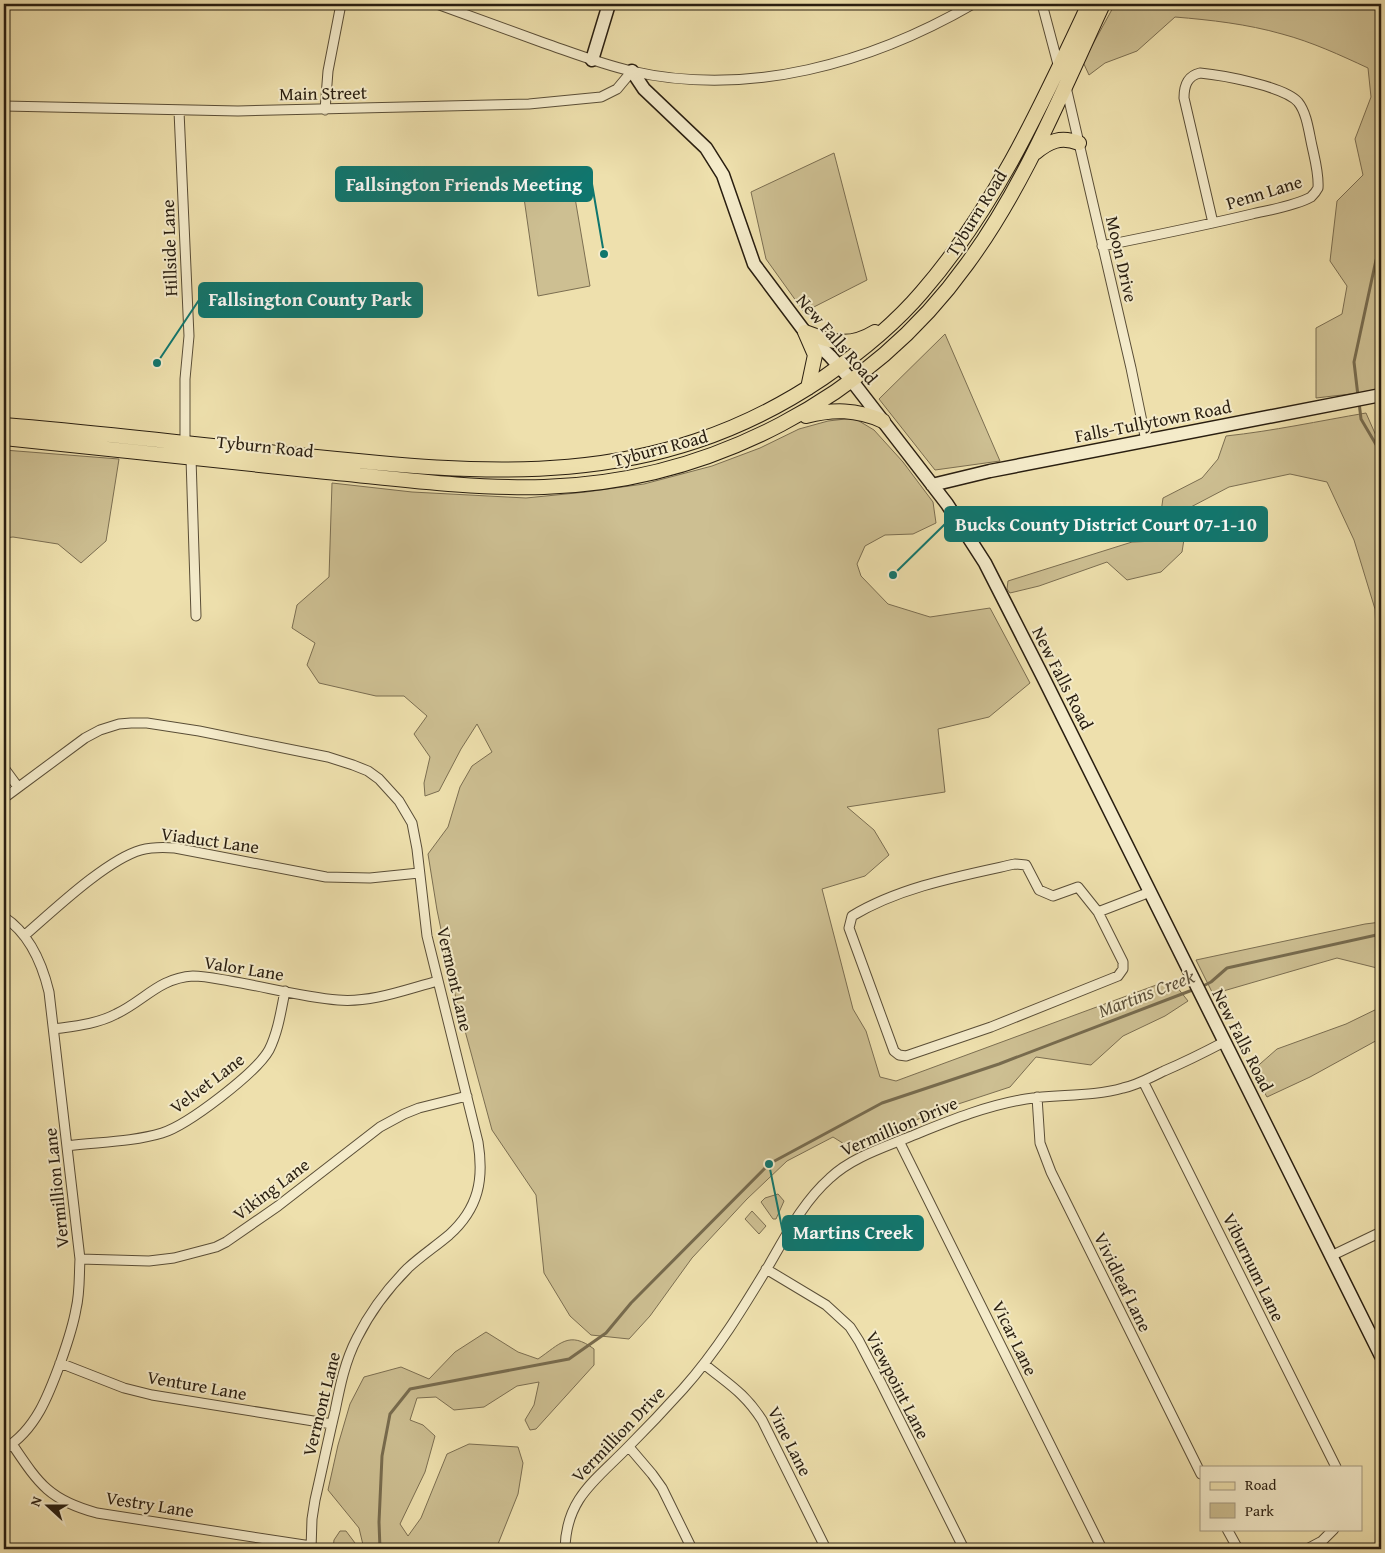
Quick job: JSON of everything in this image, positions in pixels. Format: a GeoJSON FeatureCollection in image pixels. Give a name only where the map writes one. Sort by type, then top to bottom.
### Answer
{"type":"FeatureCollection","features":[{"type":"Feature","properties":{"kind":"main road"},"geometry":{"type":"LineString","coordinates":[[592,60],[609,4]]}},
{"type":"Feature","properties":{"kind":"main road","name":"Tyburn Road"},"geometry":{"type":"LineString","coordinates":[[4,425],[441,468],[538,469],[579,466],[636,458],[698,441],[764,413],[808,388],[839,367],[873,340],[921,294],[943,268],[997,186],[1026,134],[1089,4]]}},
{"type":"Feature","properties":{"kind":"main road","name":"Tyburn Road"},"geometry":{"type":"LineString","coordinates":[[4,438],[464,485],[509,487],[570,486],[621,479],[664,470],[738,445],[793,419],[852,381],[891,349],[924,317],[948,289],[983,242],[1006,205],[1031,157],[1103,4]]}},
{"type":"Feature","properties":{"kind":"main road","name":"New Falls Road"},"geometry":{"type":"LineString","coordinates":[[632,71],[644,89],[706,148],[723,175],[754,264],[804,332],[852,381],[883,421],[947,504],[985,563],[1381,1356]]}},
{"type":"Feature","properties":{"kind":"main road"},"geometry":{"type":"LineString","coordinates":[[1031,157],[1049,142],[1071,140],[1079,143]]}},
{"type":"Feature","properties":{"kind":"main road"},"geometry":{"type":"LineString","coordinates":[[804,332],[826,340],[846,342],[870,335],[897,318]]}},
{"type":"Feature","properties":{"kind":"main road"},"geometry":{"type":"LineString","coordinates":[[804,332],[815,355],[808,388]]}},
{"type":"Feature","properties":{"kind":"main road","name":"Falls-Tullytown Road"},"geometry":{"type":"LineString","coordinates":[[932,485],[990,471],[1381,396]]}},
{"type":"Feature","properties":{"kind":"main road"},"geometry":{"type":"LineString","coordinates":[[793,419],[821,412],[841,410],[868,415],[883,421]]}},
{"type":"Feature","properties":{"kind":"street"},"geometry":{"type":"LineString","coordinates":[[325,110],[328,71],[341,4]]}},
{"type":"Feature","properties":{"kind":"street"},"geometry":{"type":"LineString","coordinates":[[437,4],[592,60],[632,71],[713,81],[778,76],[834,64],[924,30],[973,4]]}},
{"type":"Feature","properties":{"kind":"street"},"geometry":{"type":"LineString","coordinates":[[1042,4],[1059,68]]}},
{"type":"Feature","properties":{"kind":"street","name":"Main Street"},"geometry":{"type":"LineString","coordinates":[[4,106],[179,110],[325,110],[529,104],[601,98],[617,89],[632,71]]}},
{"type":"Feature","properties":{"kind":"street","name":"Penn Lane"},"geometry":{"type":"LineString","coordinates":[[1102,246],[1214,223],[1267,210],[1303,200],[1312,196],[1318,188],[1316,164],[1307,123],[1300,105],[1289,94],[1242,80],[1200,73],[1188,79],[1184,98],[1214,223]]}},
{"type":"Feature","properties":{"kind":"street","name":"Moon Drive"},"geometry":{"type":"LineString","coordinates":[[1065,84],[1131,368],[1146,441]]}},
{"type":"Feature","properties":{"kind":"street","name":"Hillside Lane"},"geometry":{"type":"LineString","coordinates":[[179,110],[189,336],[185,379],[184,443]]}},
{"type":"Feature","properties":{"kind":"street"},"geometry":{"type":"LineString","coordinates":[[191,458],[196,616]]}},
{"type":"Feature","properties":{"kind":"street","name":"Vermont Lane"},"geometry":{"type":"LineString","coordinates":[[4,798],[84,738],[119,724],[147,723],[315,754],[353,765],[368,771],[390,789],[412,823],[428,936],[481,1158],[481,1175],[474,1200],[459,1224],[450,1234],[407,1270],[374,1308],[350,1352],[342,1376],[315,1500],[311,1547]]}},
{"type":"Feature","properties":{"kind":"street"},"geometry":{"type":"LineString","coordinates":[[4,768],[18,787]]}},
{"type":"Feature","properties":{"kind":"street","name":"Viaduct Lane"},"geometry":{"type":"LineString","coordinates":[[24,936],[111,865],[133,853],[156,847],[183,849],[326,877],[370,878],[419,873]]}},
{"type":"Feature","properties":{"kind":"street"},"geometry":{"type":"LineString","coordinates":[[1015,864],[1026,866],[1039,890],[1052,896],[1078,887],[1098,912],[1123,962],[1123,970],[1118,976],[991,1027],[906,1056],[894,1052],[849,928],[852,916],[895,895],[965,875],[1015,864]]}},
{"type":"Feature","properties":{"kind":"street"},"geometry":{"type":"LineString","coordinates":[[1098,912],[1150,892]]}},
{"type":"Feature","properties":{"kind":"street","name":"Vermillion Lane"},"geometry":{"type":"LineString","coordinates":[[4,918],[17,928],[37,955],[44,970],[49,992],[80,1259],[79,1291],[76,1310],[60,1363],[43,1405],[34,1421],[12,1444],[4,1449]]}},
{"type":"Feature","properties":{"kind":"street","name":"Valor Lane"},"geometry":{"type":"LineString","coordinates":[[54,1029],[104,1020],[124,1010],[152,990],[178,978],[204,976],[339,1000],[376,997],[438,981]]}},
{"type":"Feature","properties":{"kind":"street","name":"Velvet Lane"},"geometry":{"type":"LineString","coordinates":[[68,1146],[139,1138],[162,1133],[175,1128],[197,1114],[242,1080],[262,1060],[273,1040],[285,991]]}},
{"type":"Feature","properties":{"kind":"street","name":"Vermillion Drive"},"geometry":{"type":"LineString","coordinates":[[566,1549],[568,1523],[582,1494],[669,1404],[704,1364],[766,1269],[800,1211],[830,1177],[870,1153],[956,1118],[986,1108],[1037,1097],[1102,1093],[1124,1088],[1143,1081],[1224,1042]]}},
{"type":"Feature","properties":{"kind":"street","name":"Viburnum Lane"},"geometry":{"type":"LineString","coordinates":[[1143,1081],[1336,1466]]}},
{"type":"Feature","properties":{"kind":"street","name":"Viking Lane"},"geometry":{"type":"LineString","coordinates":[[80,1259],[149,1261],[174,1258],[216,1247],[271,1211],[380,1128],[404,1114],[419,1108],[467,1096]]}},
{"type":"Feature","properties":{"kind":"street","name":"Vividleaf Lane"},"geometry":{"type":"LineString","coordinates":[[1037,1097],[1040,1143],[1051,1172],[1200,1472]]}},
{"type":"Feature","properties":{"kind":"street","name":"Vicar Lane"},"geometry":{"type":"LineString","coordinates":[[899,1141],[1102,1549]]}},
{"type":"Feature","properties":{"kind":"street"},"geometry":{"type":"LineString","coordinates":[[1331,1256],[1381,1232]]}},
{"type":"Feature","properties":{"kind":"street","name":"Viewpoint Lane"},"geometry":{"type":"LineString","coordinates":[[766,1269],[826,1305],[850,1328],[881,1383],[964,1549]]}},
{"type":"Feature","properties":{"kind":"street","name":"Venture Lane"},"geometry":{"type":"LineString","coordinates":[[60,1363],[124,1388],[152,1396],[332,1424]]}},
{"type":"Feature","properties":{"kind":"street","name":"Vine Lane"},"geometry":{"type":"LineString","coordinates":[[704,1364],[734,1387],[752,1405],[762,1420],[826,1549]]}},
{"type":"Feature","properties":{"kind":"street","name":"Vestry Lane"},"geometry":{"type":"LineString","coordinates":[[12,1444],[44,1487],[76,1507],[98,1513],[311,1547]]}},
{"type":"Feature","properties":{"kind":"street"},"geometry":{"type":"LineString","coordinates":[[629,1446],[662,1488],[692,1549]]}},
{"type":"Feature","properties":{"kind":"street"},"geometry":{"type":"LineString","coordinates":[[1228,1530],[1238,1549]]}},
{"type":"Feature","properties":{"kind":"street"},"geometry":{"type":"LineString","coordinates":[[1307,1549],[1322,1541],[1333,1530]]}},
{"type":"Feature","properties":{"kind":"green space"},"geometry":{"type":"Polygon","coordinates":[[[1115,4],[1381,4],[1381,388],[1359,393],[1316,398],[1316,328],[1342,314],[1347,286],[1330,261],[1337,201],[1363,175],[1355,139],[1371,97],[1368,68],[1315,45],[1282,34],[1229,23],[1175,17],[1137,51],[1105,63],[1089,75],[1083,62],[1115,4]]]}},
{"type":"Feature","properties":{"kind":"green space"},"geometry":{"type":"Polygon","coordinates":[[[834,153],[867,280],[804,312],[766,259],[751,192],[834,153]]]}},
{"type":"Feature","properties":{"kind":"green space"},"geometry":{"type":"Polygon","coordinates":[[[573,186],[590,286],[538,296],[524,198],[573,186]]]}},
{"type":"Feature","properties":{"kind":"green space"},"geometry":{"type":"Polygon","coordinates":[[[945,334],[1000,461],[935,470],[879,399],[945,334]]]}},
{"type":"Feature","properties":{"kind":"green space"},"geometry":{"type":"Polygon","coordinates":[[[1366,413],[1381,447],[1381,738],[1375,609],[1354,540],[1327,482],[1290,474],[1229,487],[1189,508],[1182,552],[1161,572],[1127,580],[1107,562],[1039,586],[1010,593],[1007,589],[1008,581],[1132,542],[1157,541],[1163,498],[1202,478],[1218,459],[1226,436],[1279,429],[1366,413]]]}},
{"type":"Feature","properties":{"kind":"green space"},"geometry":{"type":"Polygon","coordinates":[[[854,418],[874,430],[903,462],[933,502],[936,523],[913,534],[885,535],[865,546],[857,564],[861,576],[888,604],[930,617],[990,608],[1030,683],[989,717],[938,729],[945,792],[847,807],[874,830],[889,855],[865,876],[822,889],[853,1009],[866,1031],[880,1077],[896,1081],[1159,984],[1173,982],[1188,1001],[1165,1016],[1123,1036],[1091,1065],[1036,1057],[1010,1087],[943,1109],[849,1147],[833,1137],[787,1161],[747,1199],[692,1258],[650,1316],[629,1339],[591,1335],[570,1316],[544,1273],[536,1195],[492,1130],[452,983],[437,910],[428,854],[448,827],[460,787],[472,766],[492,752],[477,724],[461,749],[439,791],[425,796],[424,783],[430,757],[414,734],[427,716],[404,696],[376,696],[319,683],[307,665],[315,643],[292,628],[297,605],[329,577],[332,483],[412,492],[526,498],[586,492],[644,484],[712,466],[760,448],[799,429],[828,421],[854,418]]]}},
{"type":"Feature","properties":{"kind":"green space"},"geometry":{"type":"Polygon","coordinates":[[[4,450],[119,459],[106,541],[81,563],[58,544],[13,537],[4,538],[4,450]]]}},
{"type":"Feature","properties":{"kind":"green space"},"geometry":{"type":"Polygon","coordinates":[[[1381,922],[1381,969],[1337,958],[1213,994],[1196,960],[1365,924],[1381,922]]]}},
{"type":"Feature","properties":{"kind":"green space"},"geometry":{"type":"Polygon","coordinates":[[[1381,1007],[1381,1038],[1310,1077],[1267,1097],[1252,1071],[1277,1049],[1346,1024],[1381,1007]]]}},
{"type":"Feature","properties":{"kind":"green space"},"geometry":{"type":"Polygon","coordinates":[[[778,1194],[784,1201],[776,1219],[773,1219],[761,1202],[765,1198],[778,1194]]]}},
{"type":"Feature","properties":{"kind":"green space"},"geometry":{"type":"Polygon","coordinates":[[[752,1211],[766,1226],[759,1234],[745,1219],[752,1211]]]}},
{"type":"Feature","properties":{"kind":"green space"},"geometry":{"type":"Polygon","coordinates":[[[486,1332],[518,1352],[538,1359],[565,1341],[578,1340],[594,1349],[594,1365],[536,1429],[530,1430],[525,1420],[534,1405],[539,1382],[517,1386],[484,1407],[454,1410],[436,1397],[417,1398],[410,1420],[423,1425],[435,1436],[425,1472],[400,1524],[408,1536],[421,1518],[447,1454],[469,1444],[518,1447],[523,1463],[518,1494],[498,1544],[494,1549],[364,1549],[359,1528],[328,1490],[350,1404],[364,1377],[401,1367],[429,1379],[455,1352],[486,1332]]]}},
{"type":"Feature","properties":{"kind":"green space"},"geometry":{"type":"Polygon","coordinates":[[[340,1531],[346,1531],[357,1549],[333,1549],[334,1540],[340,1531]]]}},
{"type":"Feature","properties":{"kind":"waterway","name":"Martins Creek"},"geometry":{"type":"LineString","coordinates":[[1358,396],[1354,362],[1376,260],[1381,252]]}},
{"type":"Feature","properties":{"kind":"waterway","name":"Martins Creek"},"geometry":{"type":"LineString","coordinates":[[1359,402],[1361,419],[1381,453]]}},
{"type":"Feature","properties":{"kind":"waterway","name":"Martins Creek"},"geometry":{"type":"LineString","coordinates":[[1201,987],[1211,982],[1227,968],[1381,934]]}},
{"type":"Feature","properties":{"kind":"waterway","name":"Martins Creek"},"geometry":{"type":"LineString","coordinates":[[380,1549],[379,1522],[382,1456],[390,1414],[410,1389],[569,1359],[606,1333],[631,1303],[769,1164],[882,1103],[999,1064],[1195,989]]}},
{"type":"Feature","properties":{"kind":"place","name":"Fallsington Friends Meeting"},"geometry":{"type":"Point","coordinates":[604,254]}},
{"type":"Feature","properties":{"kind":"place","name":"Fallsington County Park"},"geometry":{"type":"Point","coordinates":[157,363]}},
{"type":"Feature","properties":{"kind":"place","name":"Bucks County District Court 07-1-10"},"geometry":{"type":"Point","coordinates":[893,575]}},
{"type":"Feature","properties":{"kind":"place","name":"Martins Creek"},"geometry":{"type":"Point","coordinates":[769,1164]}}]}
